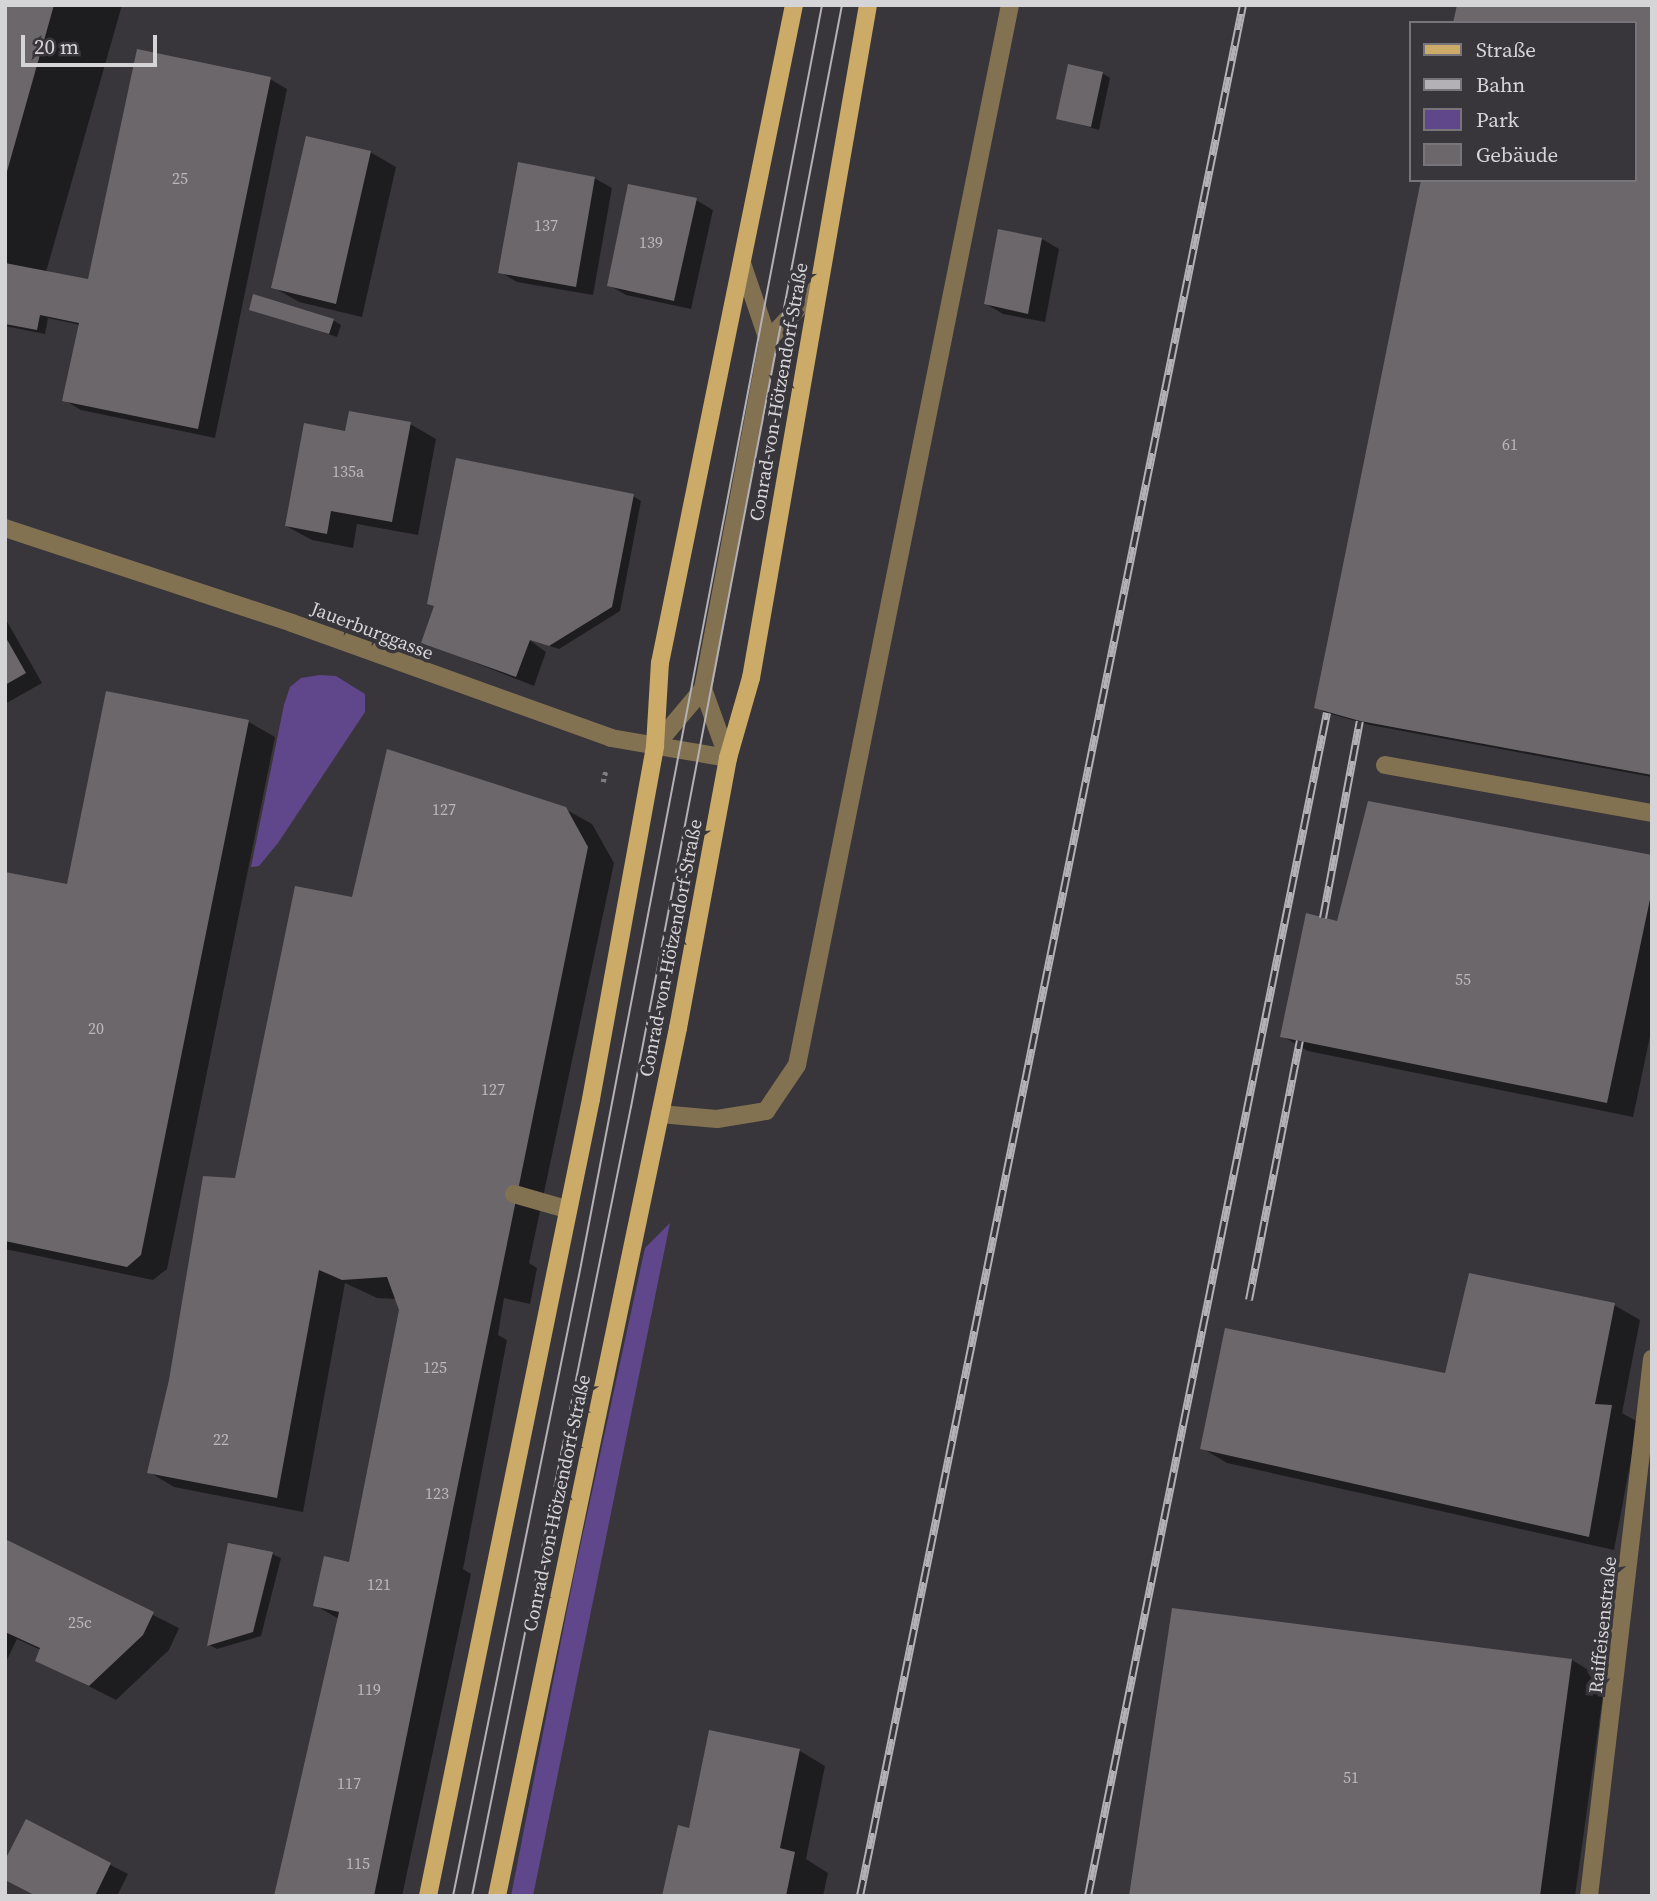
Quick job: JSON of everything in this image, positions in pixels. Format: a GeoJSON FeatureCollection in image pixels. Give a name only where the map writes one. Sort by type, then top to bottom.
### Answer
{"type":"FeatureCollection","features":[{"type":"Feature","properties":{"kind":"main road"},"geometry":{"type":"LineString","coordinates":[[428,1896],[566,1209],[591,1099],[655,746],[660,663],[794,5]]}},
{"type":"Feature","properties":{"kind":"main road","name":"Conrad-von-Hötzendorf-Straße"},"geometry":{"type":"LineString","coordinates":[[497,1896],[660,1114],[728,758],[751,678],[868,5]]}},
{"type":"Feature","properties":{"kind":"street"},"geometry":{"type":"LineString","coordinates":[[660,1114],[717,1119],[766,1111],[797,1065],[1010,5]]}},
{"type":"Feature","properties":{"kind":"street"},"geometry":{"type":"LineString","coordinates":[[655,746],[702,689],[768,340],[742,262]]}},
{"type":"Feature","properties":{"kind":"street"},"geometry":{"type":"LineString","coordinates":[[768,340],[819,286]]}},
{"type":"Feature","properties":{"kind":"street","name":"Jauerburggasse"},"geometry":{"type":"LineString","coordinates":[[5,528],[292,623],[514,706],[611,738],[728,758]]}},
{"type":"Feature","properties":{"kind":"street"},"geometry":{"type":"LineString","coordinates":[[702,689],[728,758]]}},
{"type":"Feature","properties":{"kind":"street"},"geometry":{"type":"LineString","coordinates":[[1385,765],[1652,813]]}},
{"type":"Feature","properties":{"kind":"street"},"geometry":{"type":"LineString","coordinates":[[514,1194],[566,1209]]}},
{"type":"Feature","properties":{"kind":"street","name":"Raiffeisenstraße"},"geometry":{"type":"LineString","coordinates":[[1589,1896],[1610,1748],[1652,1359]]}},
{"type":"Feature","properties":{"kind":"green space"},"geometry":{"type":"Polygon","coordinates":[[[336,676],[365,694],[365,712],[278,843],[259,866],[251,867],[290,687],[301,678],[336,676]]]}},
{"type":"Feature","properties":{"kind":"green space"},"geometry":{"type":"Polygon","coordinates":[[[670,1223],[533,1896],[511,1896],[574,1575],[645,1248],[670,1223]]]}},
{"type":"Feature","properties":{"kind":"building"},"geometry":{"type":"Polygon","coordinates":[[[5,5],[54,5],[6,175],[5,175],[5,5]]]}},
{"type":"Feature","properties":{"kind":"building"},"geometry":{"type":"Polygon","coordinates":[[[1457,5],[1652,5],[1652,775],[1360,721],[1314,708],[1421,182],[1636,182],[1636,21],[1453,21],[1457,5]]]}},
{"type":"Feature","properties":{"kind":"building"},"geometry":{"type":"Polygon","coordinates":[[[137,49],[271,77],[198,429],[62,401],[79,323],[40,315],[37,330],[5,324],[5,263],[88,279],[137,49]]]}},
{"type":"Feature","properties":{"kind":"building"},"geometry":{"type":"Polygon","coordinates":[[[1068,64],[1103,72],[1091,127],[1056,119],[1068,64]]]}},
{"type":"Feature","properties":{"kind":"building"},"geometry":{"type":"Polygon","coordinates":[[[306,136],[371,151],[336,304],[271,288],[306,136]]]}},
{"type":"Feature","properties":{"kind":"building"},"geometry":{"type":"Polygon","coordinates":[[[518,162],[595,177],[576,287],[498,273],[518,162]]]}},
{"type":"Feature","properties":{"kind":"building"},"geometry":{"type":"Polygon","coordinates":[[[628,184],[697,198],[674,301],[607,286],[628,184]]]}},
{"type":"Feature","properties":{"kind":"building"},"geometry":{"type":"Polygon","coordinates":[[[998,229],[1042,238],[1028,314],[984,304],[998,229]]]}},
{"type":"Feature","properties":{"kind":"building"},"geometry":{"type":"Polygon","coordinates":[[[253,294],[334,319],[329,334],[249,310],[253,294]]]}},
{"type":"Feature","properties":{"kind":"building"},"geometry":{"type":"Polygon","coordinates":[[[349,411],[411,422],[392,522],[331,511],[327,534],[285,526],[304,423],[345,431],[349,411]]]}},
{"type":"Feature","properties":{"kind":"building"},"geometry":{"type":"Polygon","coordinates":[[[456,458],[634,494],[612,607],[549,646],[530,640],[516,677],[421,643],[434,606],[427,604],[456,458]]]}},
{"type":"Feature","properties":{"kind":"building"},"geometry":{"type":"Polygon","coordinates":[[[5,636],[26,673],[5,685],[5,636]]]}},
{"type":"Feature","properties":{"kind":"building"},"geometry":{"type":"Polygon","coordinates":[[[106,691],[249,720],[141,1255],[127,1267],[5,1241],[5,872],[67,884],[106,691]]]}},
{"type":"Feature","properties":{"kind":"building"},"geometry":{"type":"Polygon","coordinates":[[[387,749],[566,807],[588,847],[374,1896],[274,1896],[339,1612],[313,1606],[324,1556],[349,1562],[399,1310],[387,1277],[342,1280],[319,1270],[277,1498],[147,1473],[169,1380],[203,1176],[235,1178],[295,886],[352,897],[387,749]]]}},
{"type":"Feature","properties":{"kind":"building"},"geometry":{"type":"Polygon","coordinates":[[[1368,801],[1652,855],[1652,890],[1607,1103],[1280,1037],[1306,913],[1337,921],[1368,801]]]}},
{"type":"Feature","properties":{"kind":"building"},"geometry":{"type":"Polygon","coordinates":[[[1469,1273],[1615,1303],[1595,1404],[1612,1405],[1589,1537],[1200,1449],[1225,1328],[1445,1373],[1469,1273]]]}},
{"type":"Feature","properties":{"kind":"building"},"geometry":{"type":"Polygon","coordinates":[[[5,1539],[154,1612],[143,1635],[89,1686],[35,1661],[40,1648],[5,1632],[5,1539]]]}},
{"type":"Feature","properties":{"kind":"building"},"geometry":{"type":"Polygon","coordinates":[[[228,1543],[273,1552],[253,1632],[207,1646],[228,1543]]]}},
{"type":"Feature","properties":{"kind":"building"},"geometry":{"type":"Polygon","coordinates":[[[1172,1608],[1572,1659],[1540,1896],[1129,1896],[1172,1608]]]}},
{"type":"Feature","properties":{"kind":"building"},"geometry":{"type":"Polygon","coordinates":[[[709,1730],[800,1749],[780,1848],[795,1852],[786,1896],[662,1896],[678,1825],[689,1828],[709,1730]]]}},
{"type":"Feature","properties":{"kind":"building"},"geometry":{"type":"Polygon","coordinates":[[[26,1819],[111,1863],[95,1896],[36,1896],[5,1880],[5,1860],[26,1819]]]}},
{"type":"Feature","properties":{"kind":"tram line"},"geometry":{"type":"LineString","coordinates":[[453,1896],[581,1265],[822,5]]}},
{"type":"Feature","properties":{"kind":"tram line"},"geometry":{"type":"LineString","coordinates":[[472,1896],[631,1107],[842,5]]}},
{"type":"Feature","properties":{"kind":"railway"},"geometry":{"type":"LineString","coordinates":[[860,1896],[1243,5]]}},
{"type":"Feature","properties":{"kind":"railway"},"geometry":{"type":"LineString","coordinates":[[1088,1896],[1327,713]]}},
{"type":"Feature","properties":{"kind":"railway"},"geometry":{"type":"LineString","coordinates":[[1323,918],[1360,721]]}},
{"type":"Feature","properties":{"kind":"railway"},"geometry":{"type":"LineString","coordinates":[[1249,1300],[1300,1041]]}}]}
